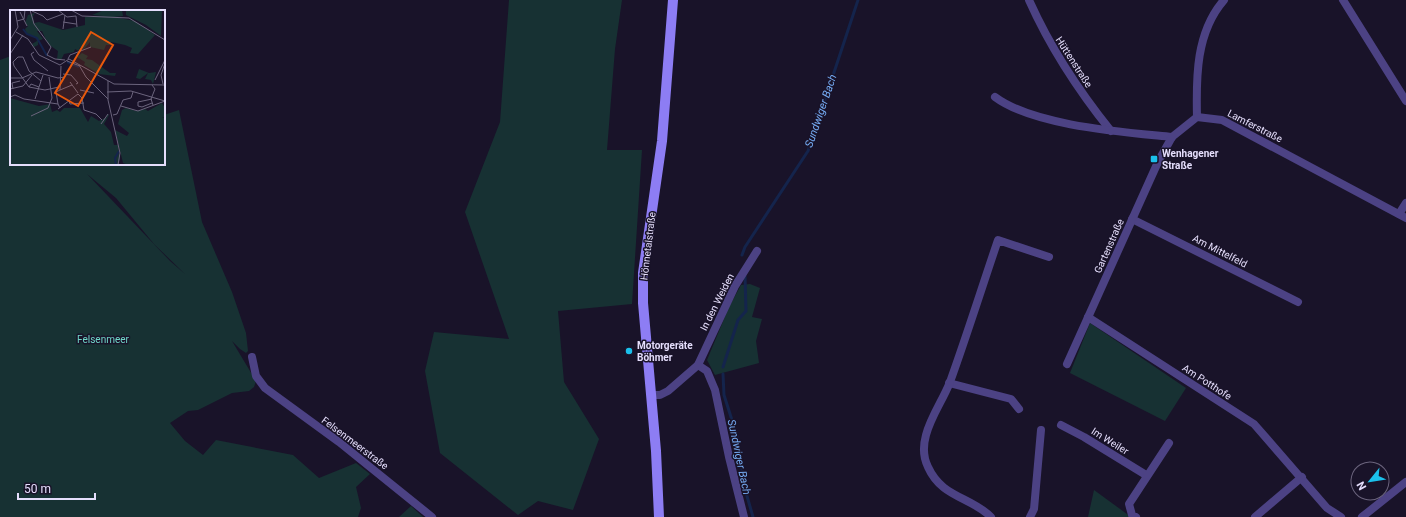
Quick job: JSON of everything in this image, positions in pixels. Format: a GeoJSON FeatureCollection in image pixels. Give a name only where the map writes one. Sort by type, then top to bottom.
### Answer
{"type":"FeatureCollection","features":[{"type":"Feature","properties":{"kind":"main road","name":"Hönnetalstraße"},"geometry":{"type":"LineString","coordinates":[[659,517],[652,395],[643,303],[643,273],[662,142],[673,0]]}},
{"type":"Feature","properties":{"kind":"street","name":"Hüttenstraße"},"geometry":{"type":"LineString","coordinates":[[1028,0],[1044,35],[1091,106],[1111,131]]}},
{"type":"Feature","properties":{"kind":"street"},"geometry":{"type":"LineString","coordinates":[[995,97],[1009,107],[1047,118],[1111,131],[1172,137],[1197,117],[1196,92],[1202,42],[1215,10],[1224,0]]}},
{"type":"Feature","properties":{"kind":"street"},"geometry":{"type":"LineString","coordinates":[[1343,0],[1406,101]]}},
{"type":"Feature","properties":{"kind":"street","name":"Lamferstraße"},"geometry":{"type":"LineString","coordinates":[[1197,117],[1222,120],[1402,216]]}},
{"type":"Feature","properties":{"kind":"street","name":"Gartenstraße"},"geometry":{"type":"LineString","coordinates":[[1067,364],[1132,219],[1172,137]]}},
{"type":"Feature","properties":{"kind":"street"},"geometry":{"type":"LineString","coordinates":[[1402,216],[1406,203]]}},
{"type":"Feature","properties":{"kind":"street","name":"Am Mittelfeld"},"geometry":{"type":"LineString","coordinates":[[1132,219],[1298,302]]}},
{"type":"Feature","properties":{"kind":"street"},"geometry":{"type":"LineString","coordinates":[[991,517],[971,503],[948,493],[938,482],[928,468],[923,454],[926,435],[949,383],[998,240],[1049,257]]}},
{"type":"Feature","properties":{"kind":"street","name":"In den Weiden"},"geometry":{"type":"LineString","coordinates":[[652,395],[660,395],[668,391],[698,365],[735,286],[757,251]]}},
{"type":"Feature","properties":{"kind":"street","name":"Am Potthofe"},"geometry":{"type":"LineString","coordinates":[[1088,317],[1254,424],[1302,477],[1327,508],[1341,517]]}},
{"type":"Feature","properties":{"kind":"street","name":"Felsenmeerstraße"},"geometry":{"type":"LineString","coordinates":[[252,357],[256,376],[265,388],[339,442],[432,517]]}},
{"type":"Feature","properties":{"kind":"street"},"geometry":{"type":"LineString","coordinates":[[698,365],[707,371],[716,390],[729,457],[744,517]]}},
{"type":"Feature","properties":{"kind":"street"},"geometry":{"type":"LineString","coordinates":[[949,383],[1011,399],[1019,409]]}},
{"type":"Feature","properties":{"kind":"street","name":"Im Weiler"},"geometry":{"type":"LineString","coordinates":[[1062,425],[1146,476]]}},
{"type":"Feature","properties":{"kind":"street"},"geometry":{"type":"LineString","coordinates":[[1030,517],[1034,509],[1041,430]]}},
{"type":"Feature","properties":{"kind":"street"},"geometry":{"type":"LineString","coordinates":[[1136,517],[1132,515],[1129,504],[1169,443]]}},
{"type":"Feature","properties":{"kind":"street"},"geometry":{"type":"LineString","coordinates":[[1255,517],[1302,477]]}},
{"type":"Feature","properties":{"kind":"street"},"geometry":{"type":"LineString","coordinates":[[1362,517],[1406,482]]}},
{"type":"Feature","properties":{"kind":"green space"},"geometry":{"type":"Polygon","coordinates":[[[509,0],[622,0],[615,49],[607,150],[642,150],[632,304],[558,311],[564,382],[599,439],[573,510],[538,501],[518,515],[440,453],[425,371],[434,332],[509,339],[465,212],[500,122],[509,0]]]}},
{"type":"Feature","properties":{"kind":"green space","name":"Felsenmeer"},"geometry":{"type":"Polygon","coordinates":[[[10,56],[10,165],[165,165],[165,115],[179,110],[202,222],[232,292],[246,333],[248,351],[246,353],[232,341],[256,381],[254,387],[249,391],[232,393],[198,410],[188,411],[170,423],[185,441],[203,455],[216,440],[293,455],[319,478],[356,463],[370,474],[356,487],[361,508],[358,517],[0,517],[0,60],[10,56]],[[87,174],[170,261],[185,274],[154,244],[116,198],[87,174]]]}},
{"type":"Feature","properties":{"kind":"green space"},"geometry":{"type":"Polygon","coordinates":[[[750,284],[760,288],[752,317],[762,319],[756,341],[759,363],[715,375],[707,360],[729,307],[741,285],[750,284]]]}},
{"type":"Feature","properties":{"kind":"green space"},"geometry":{"type":"Polygon","coordinates":[[[1090,323],[1186,388],[1165,421],[1070,373],[1090,323]]]}},
{"type":"Feature","properties":{"kind":"green space"},"geometry":{"type":"Polygon","coordinates":[[[1094,490],[1131,517],[1088,517],[1094,490]]]}},
{"type":"Feature","properties":{"kind":"green space"},"geometry":{"type":"Polygon","coordinates":[[[411,506],[423,517],[399,517],[411,506]]]}},
{"type":"Feature","properties":{"kind":"waterway","name":"Sundwiger Bach"},"geometry":{"type":"LineString","coordinates":[[742,255],[745,247],[808,151],[858,0]]}},
{"type":"Feature","properties":{"kind":"waterway","name":"Sundwiger Bach"},"geometry":{"type":"LineString","coordinates":[[723,367],[738,320],[746,311],[745,276]]}},
{"type":"Feature","properties":{"kind":"waterway","name":"Sundwiger Bach"},"geometry":{"type":"LineString","coordinates":[[723,374],[724,395],[737,436],[745,489],[753,517]]}},
{"type":"Feature","properties":{"kind":"place","name":"Wenhagener Straße"},"geometry":{"type":"Point","coordinates":[1154,159]}},
{"type":"Feature","properties":{"kind":"place","name":"Motorgeräte Böhmer"},"geometry":{"type":"Point","coordinates":[629,351]}}]}
